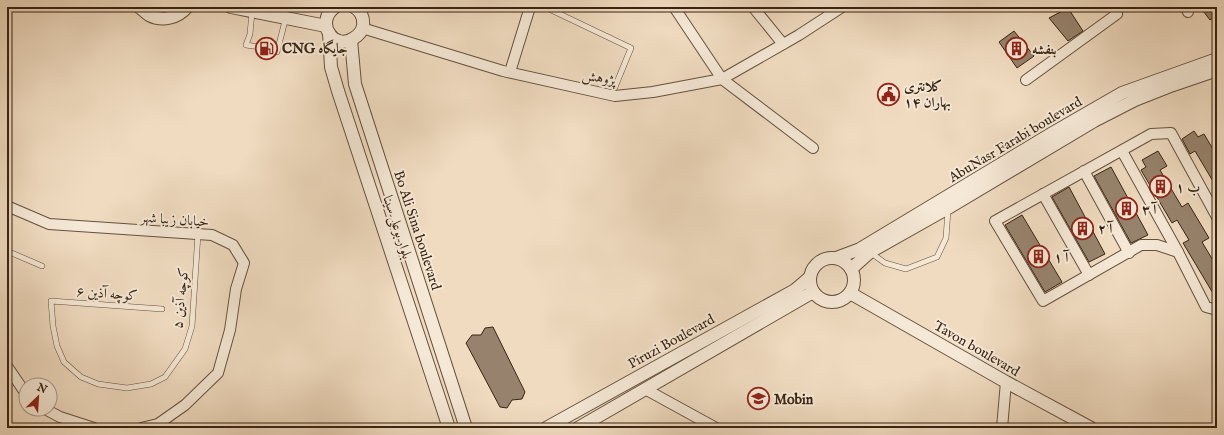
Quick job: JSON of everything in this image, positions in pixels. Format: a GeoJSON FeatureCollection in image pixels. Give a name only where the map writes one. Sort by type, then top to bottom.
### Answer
{"type":"FeatureCollection","features":[{"type":"Feature","properties":{"kind":"street"},"geometry":{"type":"LineString","coordinates":[[139,7],[149,15],[162,19],[175,16],[189,8]]}},
{"type":"Feature","properties":{"kind":"street"},"geometry":{"type":"LineString","coordinates":[[231,7],[286,17],[327,30],[335,39],[343,42],[352,40],[358,36],[362,28],[363,21],[356,8]]}},
{"type":"Feature","properties":{"kind":"street"},"geometry":{"type":"LineString","coordinates":[[327,30],[326,17],[330,10],[335,7]]}},
{"type":"Feature","properties":{"kind":"street"},"geometry":{"type":"LineString","coordinates":[[510,72],[530,7]]}},
{"type":"Feature","properties":{"kind":"street"},"geometry":{"type":"LineString","coordinates":[[674,7],[722,79],[813,148]]}},
{"type":"Feature","properties":{"kind":"street"},"geometry":{"type":"LineString","coordinates":[[753,7],[783,44]]}},
{"type":"Feature","properties":{"kind":"street","name":"پژوهش"},"geometry":{"type":"LineString","coordinates":[[362,28],[510,72],[614,96],[654,92],[722,79],[783,44],[842,7]]}},
{"type":"Feature","properties":{"kind":"street"},"geometry":{"type":"LineString","coordinates":[[1026,80],[1117,14],[1114,7]]}},
{"type":"Feature","properties":{"kind":"street","name":"بلوار بوعلی سینا"},"geometry":{"type":"LineString","coordinates":[[327,30],[331,67],[338,92],[449,428]]}},
{"type":"Feature","properties":{"kind":"street","name":"Bo Ali Sina boulevard"},"geometry":{"type":"LineString","coordinates":[[352,40],[355,84],[466,428]]}},
{"type":"Feature","properties":{"kind":"street","name":"AbuNasr Farabi boulevard"},"geometry":{"type":"LineString","coordinates":[[852,269],[870,252],[1122,93],[1217,60]]}},
{"type":"Feature","properties":{"kind":"street","name":"AbuNasr Farabi boulevard"},"geometry":{"type":"LineString","coordinates":[[836,258],[860,249],[1135,100],[1217,70]]}},
{"type":"Feature","properties":{"kind":"street"},"geometry":{"type":"LineString","coordinates":[[1178,252],[1157,245],[1142,245],[1043,301],[995,221],[1151,134],[1170,133],[1217,217]]}},
{"type":"Feature","properties":{"kind":"street"},"geometry":{"type":"LineString","coordinates":[[1122,151],[1178,252],[1206,307],[1217,310]]}},
{"type":"Feature","properties":{"kind":"street"},"geometry":{"type":"LineString","coordinates":[[1084,171],[1129,252]]}},
{"type":"Feature","properties":{"kind":"street"},"geometry":{"type":"LineString","coordinates":[[1043,194],[1089,275]]}},
{"type":"Feature","properties":{"kind":"street","name":"خیابان زیبا شهر"},"geometry":{"type":"LineString","coordinates":[[7,206],[20,213],[49,224],[212,235],[233,245],[244,263],[236,289],[230,330],[218,373],[185,405],[158,424],[142,428]]}},
{"type":"Feature","properties":{"kind":"street"},"geometry":{"type":"LineString","coordinates":[[836,258],[842,260],[852,269],[854,282],[850,293],[843,299],[835,302],[827,302],[819,298],[813,292],[809,278],[815,265],[821,260],[836,258]]}},
{"type":"Feature","properties":{"kind":"street","name":"Piruzi Boulevard"},"geometry":{"type":"LineString","coordinates":[[546,428],[795,290],[809,278]]}},
{"type":"Feature","properties":{"kind":"street","name":"Piruzi Boulevard"},"geometry":{"type":"LineString","coordinates":[[578,428],[813,292]]}},
{"type":"Feature","properties":{"kind":"street","name":"Tavon boulevard"},"geometry":{"type":"LineString","coordinates":[[850,293],[1006,382],[1091,428]]}},
{"type":"Feature","properties":{"kind":"street"},"geometry":{"type":"LineString","coordinates":[[7,366],[18,382]]}},
{"type":"Feature","properties":{"kind":"street"},"geometry":{"type":"LineString","coordinates":[[1002,428],[1006,382]]}},
{"type":"Feature","properties":{"kind":"street"},"geometry":{"type":"LineString","coordinates":[[645,389],[716,428]]}},
{"type":"Feature","properties":{"kind":"street"},"geometry":{"type":"LineString","coordinates":[[58,416],[94,428]]}},
{"type":"Feature","properties":{"kind":"lane"},"geometry":{"type":"LineString","coordinates":[[545,7],[631,48],[615,87]]}},
{"type":"Feature","properties":{"kind":"lane"},"geometry":{"type":"LineString","coordinates":[[823,7],[830,15]]}},
{"type":"Feature","properties":{"kind":"lane"},"geometry":{"type":"LineString","coordinates":[[253,11],[250,34],[246,45],[266,48],[277,52],[286,17]]}},
{"type":"Feature","properties":{"kind":"lane"},"geometry":{"type":"LineString","coordinates":[[870,252],[884,263],[906,269],[937,257],[946,238],[945,204]]}},
{"type":"Feature","properties":{"kind":"lane","name":"کوچه آذین ۵"},"geometry":{"type":"LineString","coordinates":[[51,301],[53,326],[57,346],[64,362],[81,377],[98,384],[127,388],[151,384],[165,377],[181,355],[192,326],[198,234]]}},
{"type":"Feature","properties":{"kind":"lane"},"geometry":{"type":"LineString","coordinates":[[7,251],[42,266]]}},
{"type":"Feature","properties":{"kind":"lane","name":"کوچه آذین ۶"},"geometry":{"type":"LineString","coordinates":[[51,301],[162,308]]}},
{"type":"Feature","properties":{"kind":"building"},"geometry":{"type":"Polygon","coordinates":[[[1200,7],[1217,7],[1217,15],[1210,20],[1200,7]]]}},
{"type":"Feature","properties":{"kind":"building"},"geometry":{"type":"Polygon","coordinates":[[[1068,8],[1083,31],[1068,41],[1049,18],[1068,8]]]}},
{"type":"Feature","properties":{"kind":"building","name":"بنفشه"},"geometry":{"type":"Polygon","coordinates":[[[1014,31],[1034,56],[1017,68],[999,42],[1014,31]]]}},
{"type":"Feature","properties":{"kind":"building"},"geometry":{"type":"Polygon","coordinates":[[[1194,131],[1198,137],[1204,134],[1217,156],[1217,188],[1195,151],[1190,154],[1182,139],[1194,131]]]}},
{"type":"Feature","properties":{"kind":"building"},"geometry":{"type":"Polygon","coordinates":[[[1158,151],[1167,166],[1160,170],[1182,207],[1188,203],[1209,238],[1202,242],[1217,267],[1217,300],[1183,243],[1189,240],[1177,220],[1172,223],[1141,170],[1146,167],[1142,160],[1158,151]]]}},
{"type":"Feature","properties":{"kind":"building","name":"آ ۳"},"geometry":{"type":"Polygon","coordinates":[[[1111,167],[1148,235],[1131,243],[1094,176],[1111,167]]]}},
{"type":"Feature","properties":{"kind":"building","name":"آ ۲"},"geometry":{"type":"Polygon","coordinates":[[[1069,187],[1105,254],[1089,262],[1052,197],[1069,187]]]}},
{"type":"Feature","properties":{"kind":"building","name":"آ ۱"},"geometry":{"type":"Polygon","coordinates":[[[1022,215],[1062,282],[1045,292],[1005,225],[1022,215]]]}},
{"type":"Feature","properties":{"kind":"building"},"geometry":{"type":"Polygon","coordinates":[[[493,327],[525,392],[522,399],[512,400],[507,408],[500,407],[466,343],[472,335],[481,335],[485,328],[493,327]]]}},
{"type":"Feature","properties":{"kind":"place","name":"CNG جایگاه"},"geometry":{"type":"Point","coordinates":[266,48]}},
{"type":"Feature","properties":{"kind":"place","name":"بنفشه"},"geometry":{"type":"Point","coordinates":[1016,49]}},
{"type":"Feature","properties":{"kind":"place","name":"کلانتری ۱۴ بهاران"},"geometry":{"type":"Point","coordinates":[889,94]}},
{"type":"Feature","properties":{"kind":"place","name":"ب ۱"},"geometry":{"type":"Point","coordinates":[1160,187]}},
{"type":"Feature","properties":{"kind":"place","name":"آ ۳"},"geometry":{"type":"Point","coordinates":[1126,209]}},
{"type":"Feature","properties":{"kind":"place","name":"آ ۲"},"geometry":{"type":"Point","coordinates":[1083,228]}},
{"type":"Feature","properties":{"kind":"place","name":"آ ۱"},"geometry":{"type":"Point","coordinates":[1039,257]}},
{"type":"Feature","properties":{"kind":"place","name":"Mobin"},"geometry":{"type":"Point","coordinates":[758,399]}}]}
